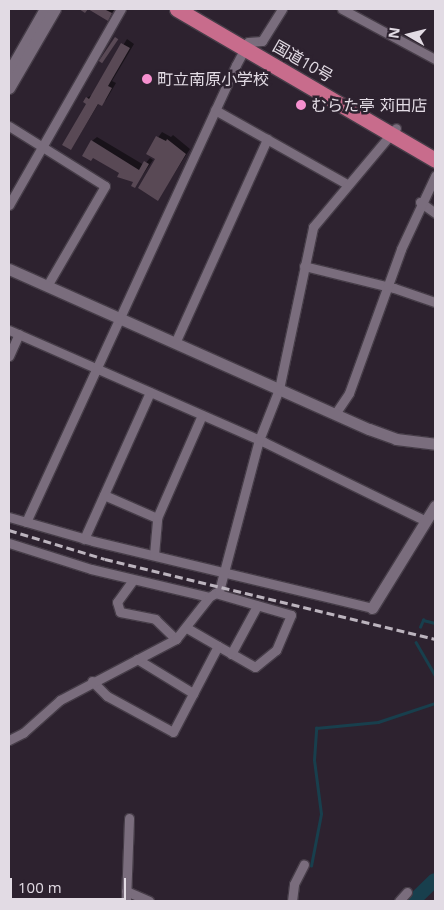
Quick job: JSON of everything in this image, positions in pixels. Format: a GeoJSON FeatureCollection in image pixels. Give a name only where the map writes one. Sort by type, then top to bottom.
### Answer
{"type":"FeatureCollection","features":[{"type":"Feature","properties":{"kind":"highway","name":"国道10号"},"geometry":{"type":"LineString","coordinates":[[177,9],[246,45],[393,131],[435,160]]}},
{"type":"Feature","properties":{"kind":"highway","name":"国道10号"},"geometry":{"type":"LineString","coordinates":[[193,9],[246,45]]}},
{"type":"Feature","properties":{"kind":"highway","name":"国道10号"},"geometry":{"type":"LineString","coordinates":[[393,131],[435,151]]}},
{"type":"Feature","properties":{"kind":"street"},"geometry":{"type":"LineString","coordinates":[[9,72],[45,9]]}},
{"type":"Feature","properties":{"kind":"street"},"geometry":{"type":"LineString","coordinates":[[9,88],[55,9]]}},
{"type":"Feature","properties":{"kind":"street"},"geometry":{"type":"LineString","coordinates":[[9,205],[121,9]]}},
{"type":"Feature","properties":{"kind":"street"},"geometry":{"type":"LineString","coordinates":[[26,522],[118,317],[246,45],[262,41],[282,9]]}},
{"type":"Feature","properties":{"kind":"street"},"geometry":{"type":"LineString","coordinates":[[342,9],[435,59]]}},
{"type":"Feature","properties":{"kind":"street"},"geometry":{"type":"LineString","coordinates":[[215,110],[347,184]]}},
{"type":"Feature","properties":{"kind":"street"},"geometry":{"type":"LineString","coordinates":[[9,126],[105,186],[47,286]]}},
{"type":"Feature","properties":{"kind":"street"},"geometry":{"type":"LineString","coordinates":[[9,740],[23,733],[60,700],[92,681],[176,639],[187,628],[212,595],[219,590],[226,572],[259,440],[278,389],[313,227],[393,131]]}},
{"type":"Feature","properties":{"kind":"street"},"geometry":{"type":"LineString","coordinates":[[175,343],[267,139]]}},
{"type":"Feature","properties":{"kind":"street"},"geometry":{"type":"LineString","coordinates":[[335,414],[349,392],[420,202],[435,176]]}},
{"type":"Feature","properties":{"kind":"street"},"geometry":{"type":"LineString","coordinates":[[420,202],[435,213]]}},
{"type":"Feature","properties":{"kind":"street"},"geometry":{"type":"LineString","coordinates":[[304,266],[435,302]]}},
{"type":"Feature","properties":{"kind":"street"},"geometry":{"type":"LineString","coordinates":[[9,269],[335,414],[396,439],[435,444]]}},
{"type":"Feature","properties":{"kind":"street"},"geometry":{"type":"LineString","coordinates":[[9,330],[259,440],[426,521]]}},
{"type":"Feature","properties":{"kind":"street"},"geometry":{"type":"LineString","coordinates":[[9,356],[18,334]]}},
{"type":"Feature","properties":{"kind":"street"},"geometry":{"type":"LineString","coordinates":[[84,539],[150,392]]}},
{"type":"Feature","properties":{"kind":"street"},"geometry":{"type":"LineString","coordinates":[[154,555],[157,518],[202,415]]}},
{"type":"Feature","properties":{"kind":"street"},"geometry":{"type":"LineString","coordinates":[[104,495],[157,518]]}},
{"type":"Feature","properties":{"kind":"street"},"geometry":{"type":"LineString","coordinates":[[9,517],[84,539],[372,608],[435,506]]}},
{"type":"Feature","properties":{"kind":"street"},"geometry":{"type":"LineString","coordinates":[[9,543],[133,580],[212,595],[291,615],[276,650],[254,667],[187,628]]}},
{"type":"Feature","properties":{"kind":"street"},"geometry":{"type":"LineString","coordinates":[[133,580],[117,602],[120,612],[155,619],[176,639]]}},
{"type":"Feature","properties":{"kind":"street"},"geometry":{"type":"LineString","coordinates":[[231,654],[257,606]]}},
{"type":"Feature","properties":{"kind":"street"},"geometry":{"type":"LineString","coordinates":[[92,681],[107,696],[173,732],[218,646]]}},
{"type":"Feature","properties":{"kind":"street"},"geometry":{"type":"LineString","coordinates":[[137,660],[193,693]]}},
{"type":"Feature","properties":{"kind":"street"},"geometry":{"type":"LineString","coordinates":[[126,901],[130,818]]}},
{"type":"Feature","properties":{"kind":"street"},"geometry":{"type":"LineString","coordinates":[[292,901],[294,884],[304,864]]}},
{"type":"Feature","properties":{"kind":"street"},"geometry":{"type":"LineString","coordinates":[[126,891],[148,901]]}},
{"type":"Feature","properties":{"kind":"street"},"geometry":{"type":"LineString","coordinates":[[399,901],[407,892]]}},
{"type":"Feature","properties":{"kind":"building"},"geometry":{"type":"Polygon","coordinates":[[[79,9],[88,9],[85,13],[79,9]]]}},
{"type":"Feature","properties":{"kind":"building"},"geometry":{"type":"Polygon","coordinates":[[[88,9],[104,9],[112,13],[108,21],[88,9]]]}},
{"type":"Feature","properties":{"kind":"building"},"geometry":{"type":"Polygon","coordinates":[[[115,37],[118,39],[102,63],[99,61],[115,37]]]}},
{"type":"Feature","properties":{"kind":"building"},"geometry":{"type":"Polygon","coordinates":[[[121,43],[130,48],[108,86],[112,88],[102,106],[98,104],[71,150],[62,145],[86,104],[83,102],[86,97],[89,99],[121,43]]]}},
{"type":"Feature","properties":{"kind":"building"},"geometry":{"type":"Polygon","coordinates":[[[156,136],[166,141],[167,139],[186,154],[158,201],[138,188],[155,159],[146,154],[156,136]]]}},
{"type":"Feature","properties":{"kind":"building"},"geometry":{"type":"Polygon","coordinates":[[[91,140],[139,170],[144,161],[149,164],[135,188],[131,186],[133,182],[117,177],[119,173],[93,158],[91,161],[82,156],[91,140]]]}},
{"type":"Feature","properties":{"kind":"waterway"},"geometry":{"type":"LineString","coordinates":[[420,627],[423,620],[435,623]]}},
{"type":"Feature","properties":{"kind":"waterway"},"geometry":{"type":"LineString","coordinates":[[416,642],[435,675]]}},
{"type":"Feature","properties":{"kind":"waterway"},"geometry":{"type":"LineString","coordinates":[[311,866],[321,814],[314,760],[316,728],[378,722],[435,703]]}},
{"type":"Feature","properties":{"kind":"waterway"},"geometry":{"type":"LineString","coordinates":[[413,901],[435,880]]}},
{"type":"Feature","properties":{"kind":"railway"},"geometry":{"type":"LineString","coordinates":[[9,530],[105,559],[435,639]]}},
{"type":"Feature","properties":{"kind":"place","name":"町立南原小学校"},"geometry":{"type":"Point","coordinates":[147,79]}},
{"type":"Feature","properties":{"kind":"place","name":"むらた亭 苅田店"},"geometry":{"type":"Point","coordinates":[301,105]}}]}
